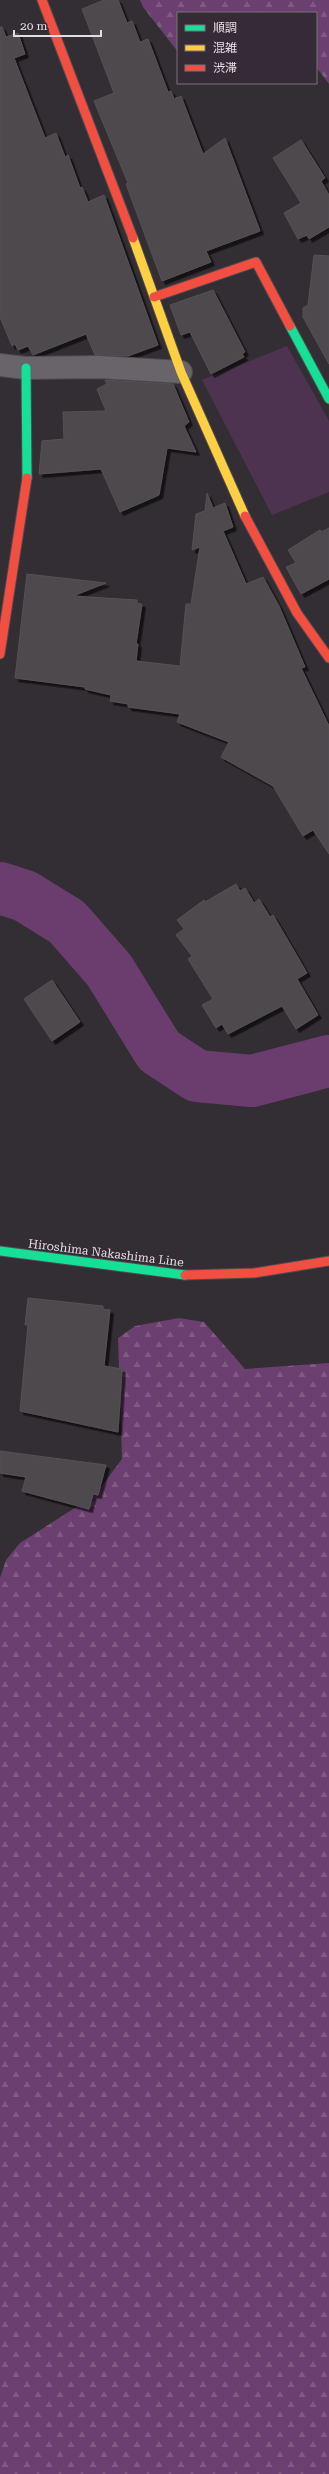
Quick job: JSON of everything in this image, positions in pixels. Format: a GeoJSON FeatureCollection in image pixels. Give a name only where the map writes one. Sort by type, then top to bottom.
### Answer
{"type":"FeatureCollection","features":[{"type":"Feature","properties":{"kind":"street"},"geometry":{"type":"LineString","coordinates":[[42,0],[181,372],[245,517],[297,613],[329,658]]}},
{"type":"Feature","properties":{"kind":"street"},"geometry":{"type":"LineString","coordinates":[[154,297],[256,262],[329,399]]}},
{"type":"Feature","properties":{"kind":"street"},"geometry":{"type":"LineString","coordinates":[[0,365],[26,368],[99,367],[181,372]]}},
{"type":"Feature","properties":{"kind":"street"},"geometry":{"type":"LineString","coordinates":[[0,654],[27,475],[26,368]]}},
{"type":"Feature","properties":{"kind":"street","name":"Hiroshima Nakashima Line"},"geometry":{"type":"LineString","coordinates":[[0,1251],[181,1275],[254,1273],[329,1261]]}},
{"type":"Feature","properties":{"kind":"green space"},"geometry":{"type":"Polygon","coordinates":[[[140,0],[329,0],[329,84],[317,68],[317,12],[177,12],[177,51],[143,7],[140,0]]]}},
{"type":"Feature","properties":{"kind":"green space"},"geometry":{"type":"Polygon","coordinates":[[[179,1318],[204,1322],[245,1369],[329,1363],[329,2474],[0,2474],[0,1578],[6,1560],[20,1543],[95,1495],[122,1459],[118,1338],[135,1326],[179,1318]]]}},
{"type":"Feature","properties":{"kind":"shaded area"},"geometry":{"type":"Polygon","coordinates":[[[287,346],[329,421],[329,492],[272,515],[202,380],[287,346]]]}},
{"type":"Feature","properties":{"kind":"building"},"geometry":{"type":"Polygon","coordinates":[[[104,0],[118,0],[127,23],[132,21],[140,42],[148,39],[168,92],[171,91],[174,99],[181,96],[203,154],[225,138],[260,231],[206,251],[211,262],[162,281],[126,184],[128,183],[94,101],[114,93],[82,9],[104,0]]]}},
{"type":"Feature","properties":{"kind":"building"},"geometry":{"type":"Polygon","coordinates":[[[0,27],[2,27],[6,37],[18,33],[25,54],[14,58],[45,138],[56,133],[65,157],[68,155],[80,188],[82,187],[88,202],[104,195],[158,345],[128,356],[95,355],[86,334],[33,355],[28,346],[18,350],[15,344],[12,346],[0,317],[0,27]]]}},
{"type":"Feature","properties":{"kind":"building"},"geometry":{"type":"Polygon","coordinates":[[[301,140],[325,178],[321,181],[329,195],[329,227],[309,239],[307,235],[298,239],[284,213],[301,203],[273,158],[301,140]]]}},
{"type":"Feature","properties":{"kind":"building"},"geometry":{"type":"Polygon","coordinates":[[[314,255],[329,256],[329,364],[303,317],[303,308],[308,305],[314,255]]]}},
{"type":"Feature","properties":{"kind":"building"},"geometry":{"type":"Polygon","coordinates":[[[213,290],[245,352],[242,354],[244,357],[211,374],[190,332],[181,335],[170,305],[213,290]]]}},
{"type":"Feature","properties":{"kind":"building"},"geometry":{"type":"Polygon","coordinates":[[[105,380],[173,384],[189,422],[184,426],[196,452],[167,448],[159,495],[120,512],[101,469],[39,474],[42,441],[64,439],[63,412],[106,411],[97,389],[107,384],[105,380]]]}},
{"type":"Feature","properties":{"kind":"building"},"geometry":{"type":"Polygon","coordinates":[[[207,493],[213,508],[225,503],[233,527],[223,531],[246,584],[263,577],[279,606],[305,667],[301,668],[329,726],[329,854],[313,830],[303,836],[273,786],[221,757],[229,742],[177,722],[180,714],[128,707],[128,704],[110,701],[111,695],[85,689],[85,687],[15,678],[27,574],[106,583],[73,596],[137,600],[137,603],[142,604],[136,644],[138,644],[136,661],[180,666],[186,604],[191,604],[200,547],[192,550],[196,514],[205,511],[207,493]]]}},
{"type":"Feature","properties":{"kind":"building"},"geometry":{"type":"Polygon","coordinates":[[[329,528],[329,579],[301,594],[286,567],[296,563],[288,550],[320,530],[321,532],[329,528]]]}},
{"type":"Feature","properties":{"kind":"building"},"geometry":{"type":"Polygon","coordinates":[[[236,884],[240,891],[245,888],[254,903],[259,899],[270,917],[273,915],[307,973],[297,979],[318,1015],[296,1029],[282,1006],[228,1034],[222,1024],[216,1028],[202,1005],[213,999],[188,959],[192,956],[176,935],[184,929],[177,920],[204,900],[205,902],[236,884]]]}},
{"type":"Feature","properties":{"kind":"building"},"geometry":{"type":"Polygon","coordinates":[[[52,980],[80,1022],[52,1041],[24,999],[52,980]]]}},
{"type":"Feature","properties":{"kind":"building"},"geometry":{"type":"Polygon","coordinates":[[[28,1298],[103,1306],[103,1309],[110,1310],[104,1366],[122,1369],[118,1432],[20,1411],[28,1325],[25,1325],[28,1298]]]}},
{"type":"Feature","properties":{"kind":"building"},"geometry":{"type":"Polygon","coordinates":[[[0,1451],[106,1465],[98,1495],[93,1494],[89,1509],[22,1491],[26,1477],[0,1473],[0,1451]]]}},
{"type":"Feature","properties":{"kind":"waterway"},"geometry":{"type":"LineString","coordinates":[[0,888],[25,896],[67,922],[109,970],[159,1051],[197,1076],[252,1081],[329,1061]]}},
{"type":"Feature","properties":{"kind":"traffic: fast"},"geometry":{"type":"LineString","coordinates":[[290,326],[329,399]]}},
{"type":"Feature","properties":{"kind":"traffic: fast"},"geometry":{"type":"LineString","coordinates":[[26,368],[27,478]]}},
{"type":"Feature","properties":{"kind":"traffic: fast"},"geometry":{"type":"LineString","coordinates":[[0,1251],[185,1275]]}},
{"type":"Feature","properties":{"kind":"traffic: slow"},"geometry":{"type":"LineString","coordinates":[[133,238],[181,372],[245,516]]}},
{"type":"Feature","properties":{"kind":"traffic: jam"},"geometry":{"type":"LineString","coordinates":[[42,0],[133,238]]}},
{"type":"Feature","properties":{"kind":"traffic: jam"},"geometry":{"type":"LineString","coordinates":[[154,297],[256,262],[290,326]]}},
{"type":"Feature","properties":{"kind":"traffic: jam"},"geometry":{"type":"LineString","coordinates":[[0,654],[27,478]]}},
{"type":"Feature","properties":{"kind":"traffic: jam"},"geometry":{"type":"LineString","coordinates":[[245,516],[297,613],[329,658]]}},
{"type":"Feature","properties":{"kind":"traffic: jam"},"geometry":{"type":"LineString","coordinates":[[185,1275],[254,1273],[329,1261]]}}]}
